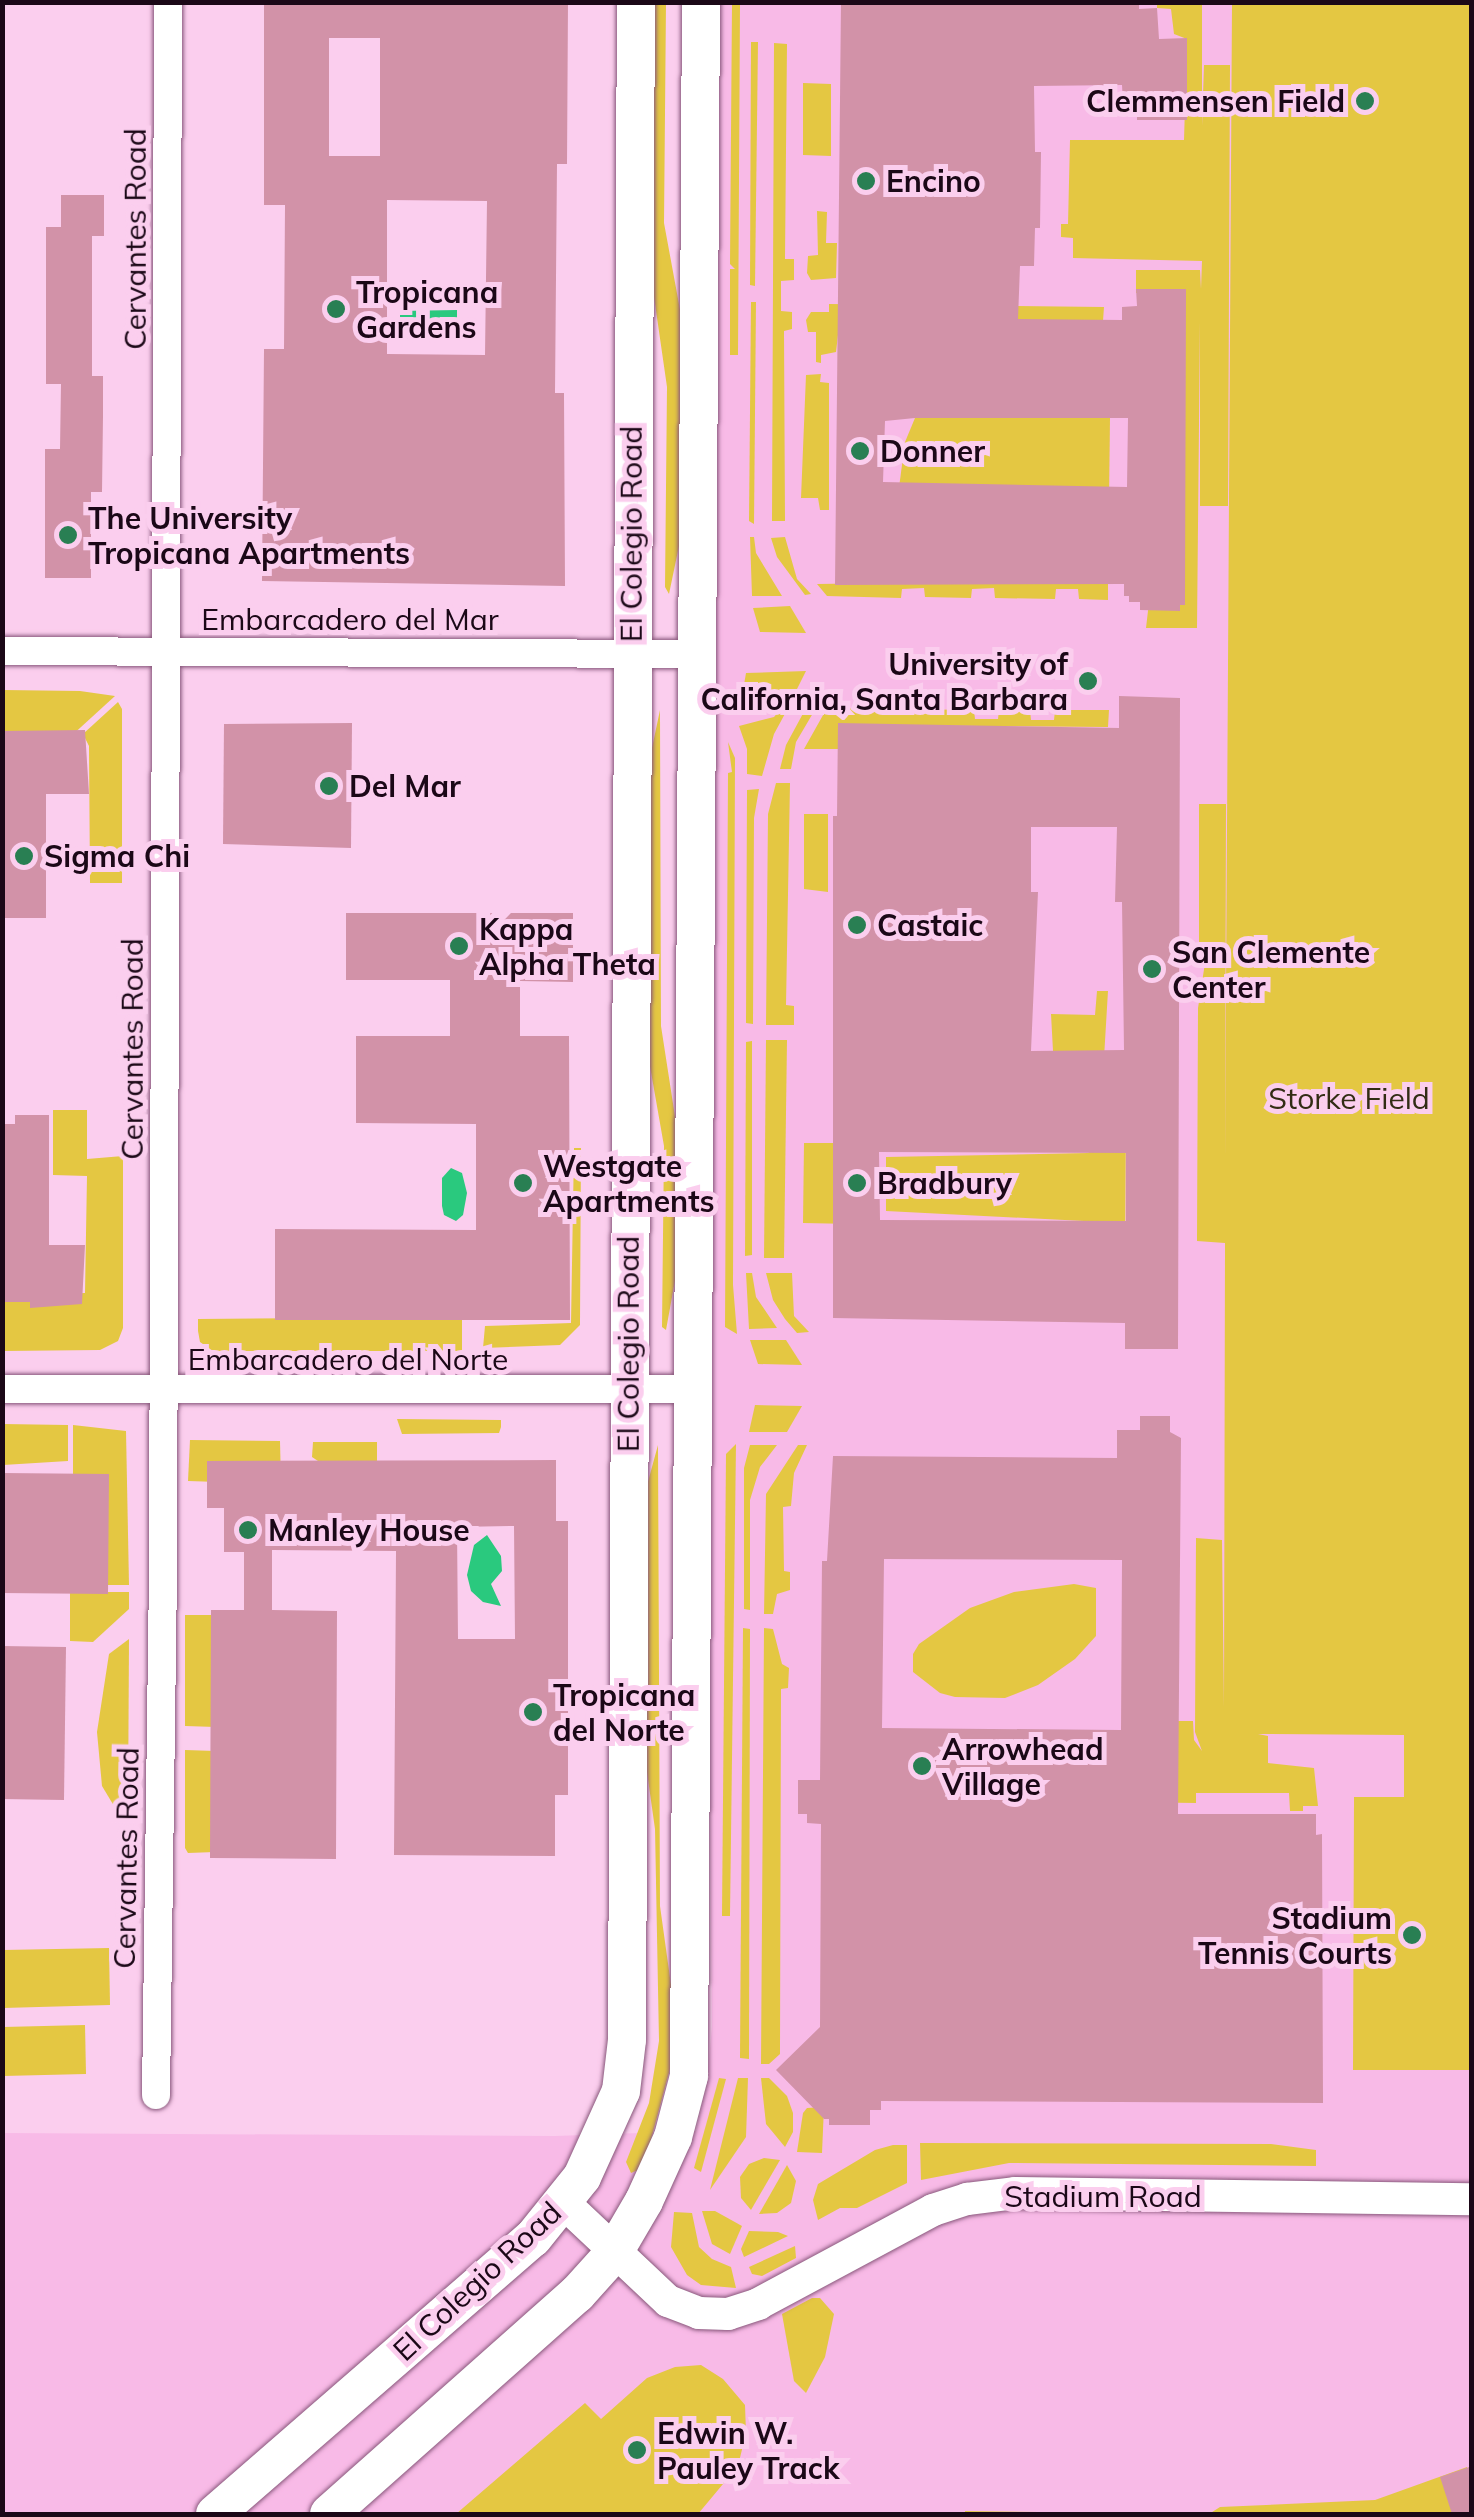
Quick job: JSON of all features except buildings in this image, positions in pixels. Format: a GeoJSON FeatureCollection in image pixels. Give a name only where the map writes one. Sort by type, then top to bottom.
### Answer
{"type":"FeatureCollection","features":[{"type":"Feature","properties":{"kind":"main road","name":"El Colegio Road"},"geometry":{"type":"LineString","coordinates":[[215,2514],[533,2238],[564,2203],[604,2136],[620,2091],[627,2040],[630,652],[636,2]]}},
{"type":"Feature","properties":{"kind":"main road"},"geometry":{"type":"LineString","coordinates":[[329,2514],[577,2294],[613,2254],[644,2201],[673,2138],[688,2076],[702,2]]}},
{"type":"Feature","properties":{"kind":"street","name":"Cervantes Road"},"geometry":{"type":"LineString","coordinates":[[156,2095],[164,1391],[168,2]]}},
{"type":"Feature","properties":{"kind":"street","name":"Embarcadero del Mar"},"geometry":{"type":"LineString","coordinates":[[2,650],[698,654]]}},
{"type":"Feature","properties":{"kind":"street","name":"Embarcadero del Norte"},"geometry":{"type":"LineString","coordinates":[[2,1389],[694,1389]]}},
{"type":"Feature","properties":{"kind":"street","name":"Stadium Road"},"geometry":{"type":"LineString","coordinates":[[564,2203],[613,2254],[668,2301],[699,2313],[728,2314],[758,2304],[933,2210],[968,2199],[1014,2193],[1472,2199]]}},
{"type":"Feature","properties":{"kind":"shaded area","name":"University of California, Santa Barbara"},"geometry":{"type":"Polygon","coordinates":[[[705,3],[1471,3],[1471,2514],[3,2514],[3,2133],[555,2136],[696,2131],[707,2081],[712,2027],[706,1360],[705,3]]]}},
{"type":"Feature","properties":{"kind":"shaded area"},"geometry":{"type":"Polygon","coordinates":[[[457,310],[457,339],[400,339],[400,311],[457,310]]]}},
{"type":"Feature","properties":{"kind":"shaded area"},"geometry":{"type":"Polygon","coordinates":[[[451,1168],[462,1173],[467,1193],[463,1215],[456,1221],[444,1215],[442,1206],[442,1178],[451,1168]]]}},
{"type":"Feature","properties":{"kind":"shaded area"},"geometry":{"type":"Polygon","coordinates":[[[487,1535],[501,1556],[502,1571],[491,1584],[501,1606],[483,1602],[471,1591],[467,1575],[474,1545],[487,1535]]]}},
{"type":"Feature","properties":{"kind":"green space"},"geometry":{"type":"Polygon","coordinates":[[[655,3],[666,3],[664,223],[681,315],[679,546],[669,594],[665,587],[667,387],[649,262],[655,3]]]}},
{"type":"Feature","properties":{"kind":"green space"},"geometry":{"type":"Polygon","coordinates":[[[732,3],[740,3],[738,355],[730,355],[730,269],[735,269],[730,264],[732,3]]]}},
{"type":"Feature","properties":{"kind":"green space"},"geometry":{"type":"Polygon","coordinates":[[[1157,3],[1202,3],[1202,126],[1204,65],[1230,65],[1228,506],[1200,506],[1200,321],[1197,628],[1146,628],[1185,293],[1136,293],[1136,270],[1200,270],[1201,289],[1202,261],[1073,258],[1073,238],[1061,237],[1061,224],[1068,224],[1070,140],[1184,140],[1187,39],[1174,34],[1171,9],[1157,8],[1157,3]]]}},
{"type":"Feature","properties":{"kind":"green space","name":"Storke Field"},"geometry":{"type":"Polygon","coordinates":[[[1232,3],[1471,3],[1471,2070],[1353,2070],[1354,1797],[1404,1797],[1404,1735],[1258,1734],[1268,1736],[1268,1763],[1314,1768],[1318,1806],[1303,1806],[1303,1811],[1290,1811],[1289,1793],[1196,1793],[1196,1803],[1124,1802],[1178,1721],[1193,1721],[1194,1740],[1202,1751],[1195,1732],[1196,1538],[1222,1540],[1224,1708],[1225,1243],[1197,1241],[1198,1008],[1205,963],[1199,946],[1199,804],[1226,804],[1225,1160],[1232,3]]]}},
{"type":"Feature","properties":{"kind":"green space"},"geometry":{"type":"Polygon","coordinates":[[[751,42],[758,42],[755,286],[750,285],[751,42]]]}},
{"type":"Feature","properties":{"kind":"green space"},"geometry":{"type":"Polygon","coordinates":[[[774,43],[787,44],[785,259],[794,259],[794,280],[781,281],[781,311],[792,312],[792,329],[784,331],[785,521],[772,521],[774,43]]]}},
{"type":"Feature","properties":{"kind":"green space"},"geometry":{"type":"Polygon","coordinates":[[[803,83],[831,84],[831,156],[803,155],[803,83]]]}},
{"type":"Feature","properties":{"kind":"green space"},"geometry":{"type":"Polygon","coordinates":[[[817,211],[827,212],[826,243],[837,243],[836,278],[811,280],[807,273],[808,256],[818,255],[817,211]]]}},
{"type":"Feature","properties":{"kind":"green space"},"geometry":{"type":"Polygon","coordinates":[[[751,302],[756,302],[754,524],[749,521],[751,302]]]}},
{"type":"Feature","properties":{"kind":"green space"},"geometry":{"type":"Polygon","coordinates":[[[829,304],[1104,307],[1103,321],[840,318],[836,352],[821,355],[821,363],[816,362],[816,332],[808,332],[806,320],[811,312],[829,312],[829,304]]]}},
{"type":"Feature","properties":{"kind":"green space"},"geometry":{"type":"Polygon","coordinates":[[[821,374],[820,382],[829,383],[829,510],[820,510],[818,498],[801,498],[806,375],[821,374]]]}},
{"type":"Feature","properties":{"kind":"green space"},"geometry":{"type":"Polygon","coordinates":[[[915,418],[1110,418],[1109,500],[894,526],[905,442],[915,418]]]}},
{"type":"Feature","properties":{"kind":"green space"},"geometry":{"type":"Polygon","coordinates":[[[750,537],[754,537],[756,553],[782,596],[752,596],[750,537]]]}},
{"type":"Feature","properties":{"kind":"green space"},"geometry":{"type":"Polygon","coordinates":[[[785,537],[797,579],[811,594],[805,595],[777,557],[771,538],[785,537]]]}},
{"type":"Feature","properties":{"kind":"green space"},"geometry":{"type":"Polygon","coordinates":[[[1108,580],[1108,600],[1079,599],[1078,589],[1056,589],[1055,599],[995,598],[994,588],[972,589],[971,598],[925,597],[924,588],[902,589],[901,598],[827,596],[817,584],[1108,580]]]}},
{"type":"Feature","properties":{"kind":"green space"},"geometry":{"type":"Polygon","coordinates":[[[790,606],[806,633],[760,632],[753,608],[790,606]]]}},
{"type":"Feature","properties":{"kind":"green space"},"geometry":{"type":"Polygon","coordinates":[[[806,671],[792,699],[778,699],[772,706],[739,714],[746,673],[806,671]]]}},
{"type":"Feature","properties":{"kind":"green space"},"geometry":{"type":"Polygon","coordinates":[[[3,690],[80,691],[115,696],[69,738],[3,746],[3,690]]]}},
{"type":"Feature","properties":{"kind":"green space"},"geometry":{"type":"Polygon","coordinates":[[[118,702],[122,709],[122,883],[90,883],[89,746],[83,734],[118,702]]]}},
{"type":"Feature","properties":{"kind":"green space"},"geometry":{"type":"Polygon","coordinates":[[[806,708],[816,708],[796,742],[791,769],[780,769],[786,745],[806,708]]]}},
{"type":"Feature","properties":{"kind":"green space"},"geometry":{"type":"Polygon","coordinates":[[[827,708],[974,710],[975,719],[998,719],[999,710],[1030,710],[1031,720],[1054,720],[1055,710],[1109,710],[1108,727],[841,725],[840,749],[804,749],[827,708]]]}},
{"type":"Feature","properties":{"kind":"green space"},"geometry":{"type":"Polygon","coordinates":[[[660,710],[661,1026],[676,1123],[676,1275],[666,1330],[662,1327],[664,1146],[648,1055],[648,767],[660,710]]]}},
{"type":"Feature","properties":{"kind":"green space"},"geometry":{"type":"Polygon","coordinates":[[[780,710],[787,710],[774,734],[762,776],[747,774],[747,749],[739,726],[774,717],[780,710]]]}},
{"type":"Feature","properties":{"kind":"green space"},"geometry":{"type":"Polygon","coordinates":[[[728,742],[735,758],[733,1285],[737,1334],[725,1327],[728,773],[732,772],[728,742]]]}},
{"type":"Feature","properties":{"kind":"green space"},"geometry":{"type":"Polygon","coordinates":[[[776,783],[790,783],[786,1005],[794,1006],[794,1025],[766,1025],[768,814],[776,783]]]}},
{"type":"Feature","properties":{"kind":"green space"},"geometry":{"type":"Polygon","coordinates":[[[759,789],[754,818],[753,1024],[746,1023],[747,790],[759,789]]]}},
{"type":"Feature","properties":{"kind":"green space"},"geometry":{"type":"Polygon","coordinates":[[[804,814],[828,814],[828,892],[804,889],[804,814]]]}},
{"type":"Feature","properties":{"kind":"green space"},"geometry":{"type":"Polygon","coordinates":[[[1097,991],[1108,991],[1104,1058],[1053,1051],[1051,1014],[1095,1015],[1097,991]]]}},
{"type":"Feature","properties":{"kind":"green space"},"geometry":{"type":"Polygon","coordinates":[[[766,1040],[787,1040],[784,1258],[764,1258],[766,1040]]]}},
{"type":"Feature","properties":{"kind":"green space"},"geometry":{"type":"Polygon","coordinates":[[[752,1041],[752,1255],[745,1256],[746,1042],[752,1041]]]}},
{"type":"Feature","properties":{"kind":"green space"},"geometry":{"type":"Polygon","coordinates":[[[53,1110],[87,1110],[87,1159],[123,1156],[123,1328],[118,1341],[100,1350],[3,1351],[2,1296],[85,1293],[87,1176],[53,1175],[53,1110]]]}},
{"type":"Feature","properties":{"kind":"green space"},"geometry":{"type":"Polygon","coordinates":[[[1126,1116],[1125,1262],[1084,1221],[886,1211],[886,1157],[1088,1153],[1126,1116]]]}},
{"type":"Feature","properties":{"kind":"green space"},"geometry":{"type":"Polygon","coordinates":[[[804,1143],[854,1143],[853,1224],[803,1223],[804,1143]]]}},
{"type":"Feature","properties":{"kind":"green space"},"geometry":{"type":"Polygon","coordinates":[[[574,1148],[581,1148],[580,1325],[560,1345],[483,1348],[485,1326],[571,1323],[574,1148]]]}},
{"type":"Feature","properties":{"kind":"green space"},"geometry":{"type":"Polygon","coordinates":[[[746,1273],[752,1273],[756,1297],[777,1328],[749,1329],[746,1273]]]}},
{"type":"Feature","properties":{"kind":"green space"},"geometry":{"type":"Polygon","coordinates":[[[766,1273],[792,1273],[794,1316],[809,1332],[797,1333],[785,1319],[773,1300],[766,1273]]]}},
{"type":"Feature","properties":{"kind":"green space"},"geometry":{"type":"Polygon","coordinates":[[[462,1317],[462,1351],[213,1351],[200,1342],[198,1331],[198,1319],[462,1317]]]}},
{"type":"Feature","properties":{"kind":"green space"},"geometry":{"type":"Polygon","coordinates":[[[750,1340],[786,1340],[802,1365],[758,1364],[750,1340]]]}},
{"type":"Feature","properties":{"kind":"green space"},"geometry":{"type":"Polygon","coordinates":[[[755,1405],[802,1406],[787,1432],[749,1432],[755,1405]]]}},
{"type":"Feature","properties":{"kind":"green space"},"geometry":{"type":"Polygon","coordinates":[[[397,1419],[501,1420],[501,1427],[499,1433],[402,1434],[397,1419]]]}},
{"type":"Feature","properties":{"kind":"green space"},"geometry":{"type":"Polygon","coordinates":[[[3,1424],[68,1425],[68,1461],[3,1465],[3,1424]]]}},
{"type":"Feature","properties":{"kind":"green space"},"geometry":{"type":"Polygon","coordinates":[[[73,1425],[126,1431],[129,1585],[106,1585],[73,1477],[73,1425]]]}},
{"type":"Feature","properties":{"kind":"green space"},"geometry":{"type":"Polygon","coordinates":[[[190,1440],[280,1441],[281,1484],[188,1481],[190,1440]]]}},
{"type":"Feature","properties":{"kind":"green space"},"geometry":{"type":"Polygon","coordinates":[[[313,1442],[377,1442],[377,1465],[324,1465],[312,1457],[313,1442]]]}},
{"type":"Feature","properties":{"kind":"green space"},"geometry":{"type":"Polygon","coordinates":[[[736,1444],[730,1916],[722,1916],[726,1454],[736,1444]]]}},
{"type":"Feature","properties":{"kind":"green space"},"geometry":{"type":"Polygon","coordinates":[[[658,1445],[660,1906],[671,1985],[671,2065],[649,2147],[638,2170],[631,2173],[626,2162],[649,2103],[659,2041],[655,1829],[647,1772],[646,1489],[658,1445]]]}},
{"type":"Feature","properties":{"kind":"green space"},"geometry":{"type":"Polygon","coordinates":[[[750,1445],[777,1445],[760,1467],[750,1500],[750,1610],[744,1609],[744,1468],[750,1445]]]}},
{"type":"Feature","properties":{"kind":"green space"},"geometry":{"type":"Polygon","coordinates":[[[798,1445],[807,1445],[794,1473],[791,1506],[783,1507],[784,1571],[790,1572],[790,1590],[777,1594],[773,1614],[764,1614],[766,1494],[798,1445]]]}},
{"type":"Feature","properties":{"kind":"green space"},"geometry":{"type":"Polygon","coordinates":[[[1074,1584],[1096,1588],[1096,1636],[1075,1659],[1038,1685],[1005,1698],[955,1697],[940,1693],[913,1672],[913,1654],[919,1644],[970,1608],[1014,1592],[1074,1584]]]}},
{"type":"Feature","properties":{"kind":"green space"},"geometry":{"type":"Polygon","coordinates":[[[70,1592],[129,1592],[129,1609],[93,1642],[70,1641],[70,1592]]]}},
{"type":"Feature","properties":{"kind":"green space"},"geometry":{"type":"Polygon","coordinates":[[[185,1615],[215,1615],[216,1727],[185,1726],[185,1615]]]}},
{"type":"Feature","properties":{"kind":"green space"},"geometry":{"type":"Polygon","coordinates":[[[743,1628],[750,1629],[749,2059],[740,2058],[743,1628]]]}},
{"type":"Feature","properties":{"kind":"green space"},"geometry":{"type":"Polygon","coordinates":[[[764,1628],[773,1629],[782,1664],[789,1668],[788,1688],[781,1689],[780,2054],[769,2064],[761,2064],[764,1628]]]}},
{"type":"Feature","properties":{"kind":"green space"},"geometry":{"type":"Polygon","coordinates":[[[129,1639],[128,1811],[124,1812],[117,1811],[102,1786],[97,1732],[109,1654],[129,1639]]]}},
{"type":"Feature","properties":{"kind":"green space"},"geometry":{"type":"Polygon","coordinates":[[[185,1750],[215,1751],[215,1852],[188,1853],[185,1848],[185,1750]]]}},
{"type":"Feature","properties":{"kind":"green space"},"geometry":{"type":"Polygon","coordinates":[[[109,1948],[110,2005],[3,2008],[3,1950],[109,1948]]]}},
{"type":"Feature","properties":{"kind":"green space"},"geometry":{"type":"Polygon","coordinates":[[[85,2025],[86,2074],[3,2076],[3,2027],[85,2025]]]}},
{"type":"Feature","properties":{"kind":"green space"},"geometry":{"type":"Polygon","coordinates":[[[719,2078],[726,2079],[701,2172],[694,2168],[719,2078]]]}},
{"type":"Feature","properties":{"kind":"green space"},"geometry":{"type":"Polygon","coordinates":[[[738,2078],[748,2078],[746,2137],[710,2190],[738,2078]]]}},
{"type":"Feature","properties":{"kind":"green space"},"geometry":{"type":"Polygon","coordinates":[[[761,2078],[769,2078],[787,2096],[793,2113],[793,2132],[785,2147],[766,2124],[761,2078]]]}},
{"type":"Feature","properties":{"kind":"green space"},"geometry":{"type":"Polygon","coordinates":[[[824,2107],[822,2153],[797,2152],[803,2113],[807,2108],[824,2107]]]}},
{"type":"Feature","properties":{"kind":"green space"},"geometry":{"type":"Polygon","coordinates":[[[920,2143],[1271,2144],[1316,2150],[1316,2166],[1009,2163],[921,2180],[920,2143]]]}},
{"type":"Feature","properties":{"kind":"green space"},"geometry":{"type":"Polygon","coordinates":[[[907,2145],[907,2183],[857,2208],[840,2208],[818,2220],[813,2200],[818,2184],[875,2150],[907,2145]]]}},
{"type":"Feature","properties":{"kind":"green space"},"geometry":{"type":"Polygon","coordinates":[[[764,2158],[780,2160],[751,2210],[741,2198],[740,2177],[749,2164],[764,2158]]]}},
{"type":"Feature","properties":{"kind":"green space"},"geometry":{"type":"Polygon","coordinates":[[[787,2165],[796,2181],[791,2203],[777,2213],[759,2214],[787,2165]]]}},
{"type":"Feature","properties":{"kind":"green space"},"geometry":{"type":"Polygon","coordinates":[[[702,2211],[715,2211],[742,2226],[730,2254],[712,2244],[702,2211]]]}},
{"type":"Feature","properties":{"kind":"green space"},"geometry":{"type":"Polygon","coordinates":[[[674,2212],[692,2213],[699,2247],[712,2259],[731,2267],[736,2288],[701,2285],[687,2275],[671,2247],[674,2212]]]}},
{"type":"Feature","properties":{"kind":"green space"},"geometry":{"type":"Polygon","coordinates":[[[749,2231],[788,2236],[744,2257],[741,2249],[749,2231]]]}},
{"type":"Feature","properties":{"kind":"green space"},"geometry":{"type":"Polygon","coordinates":[[[795,2246],[796,2258],[762,2276],[752,2274],[749,2267],[795,2246]]]}},
{"type":"Feature","properties":{"kind":"green space"},"geometry":{"type":"Polygon","coordinates":[[[812,2298],[820,2298],[834,2314],[825,2357],[806,2393],[794,2381],[782,2314],[812,2298]]]}},
{"type":"Feature","properties":{"kind":"green space","name":"Edwin W. Pauley Track"},"geometry":{"type":"Polygon","coordinates":[[[701,2365],[723,2379],[745,2405],[746,2433],[738,2466],[698,2514],[456,2514],[585,2403],[601,2419],[647,2378],[675,2367],[701,2365]]]}},
{"type":"Feature","properties":{"kind":"green space"},"geometry":{"type":"Polygon","coordinates":[[[1467,2467],[1471,2514],[1209,2514],[1220,2507],[1375,2500],[1467,2467]]]}},
{"type":"Feature","properties":{"kind":"green space"},"geometry":{"type":"Polygon","coordinates":[[[1128,2513],[1129,2514],[965,2514],[1128,2513]]]}},
{"type":"Feature","properties":{"kind":"place","name":"Clemmensen Field"},"geometry":{"type":"Point","coordinates":[1365,101]}},
{"type":"Feature","properties":{"kind":"place","name":"Encino"},"geometry":{"type":"Point","coordinates":[866,181]}},
{"type":"Feature","properties":{"kind":"place","name":"Tropicana Gardens"},"geometry":{"type":"Point","coordinates":[336,309]}},
{"type":"Feature","properties":{"kind":"place","name":"Donner"},"geometry":{"type":"Point","coordinates":[860,451]}},
{"type":"Feature","properties":{"kind":"place","name":"The University Tropicana Apartments"},"geometry":{"type":"Point","coordinates":[68,535]}},
{"type":"Feature","properties":{"kind":"place","name":"University of California, Santa Barbara"},"geometry":{"type":"Point","coordinates":[1088,681]}},
{"type":"Feature","properties":{"kind":"place","name":"Del Mar"},"geometry":{"type":"Point","coordinates":[329,786]}},
{"type":"Feature","properties":{"kind":"place","name":"Sigma Chi"},"geometry":{"type":"Point","coordinates":[24,856]}},
{"type":"Feature","properties":{"kind":"place","name":"Castaic"},"geometry":{"type":"Point","coordinates":[857,925]}},
{"type":"Feature","properties":{"kind":"place","name":"Kappa Alpha Theta"},"geometry":{"type":"Point","coordinates":[459,946]}},
{"type":"Feature","properties":{"kind":"place","name":"San Clemente Center"},"geometry":{"type":"Point","coordinates":[1152,969]}},
{"type":"Feature","properties":{"kind":"place","name":"Westgate Apartments"},"geometry":{"type":"Point","coordinates":[523,1183]}},
{"type":"Feature","properties":{"kind":"place","name":"Bradbury"},"geometry":{"type":"Point","coordinates":[857,1183]}},
{"type":"Feature","properties":{"kind":"place","name":"Manley House"},"geometry":{"type":"Point","coordinates":[248,1530]}},
{"type":"Feature","properties":{"kind":"place","name":"Tropicana del Norte"},"geometry":{"type":"Point","coordinates":[533,1712]}},
{"type":"Feature","properties":{"kind":"place","name":"Arrowhead Village"},"geometry":{"type":"Point","coordinates":[922,1766]}},
{"type":"Feature","properties":{"kind":"place","name":"Stadium Tennis Courts"},"geometry":{"type":"Point","coordinates":[1412,1935]}},
{"type":"Feature","properties":{"kind":"place","name":"Edwin W. Pauley Track"},"geometry":{"type":"Point","coordinates":[637,2450]}}]}
